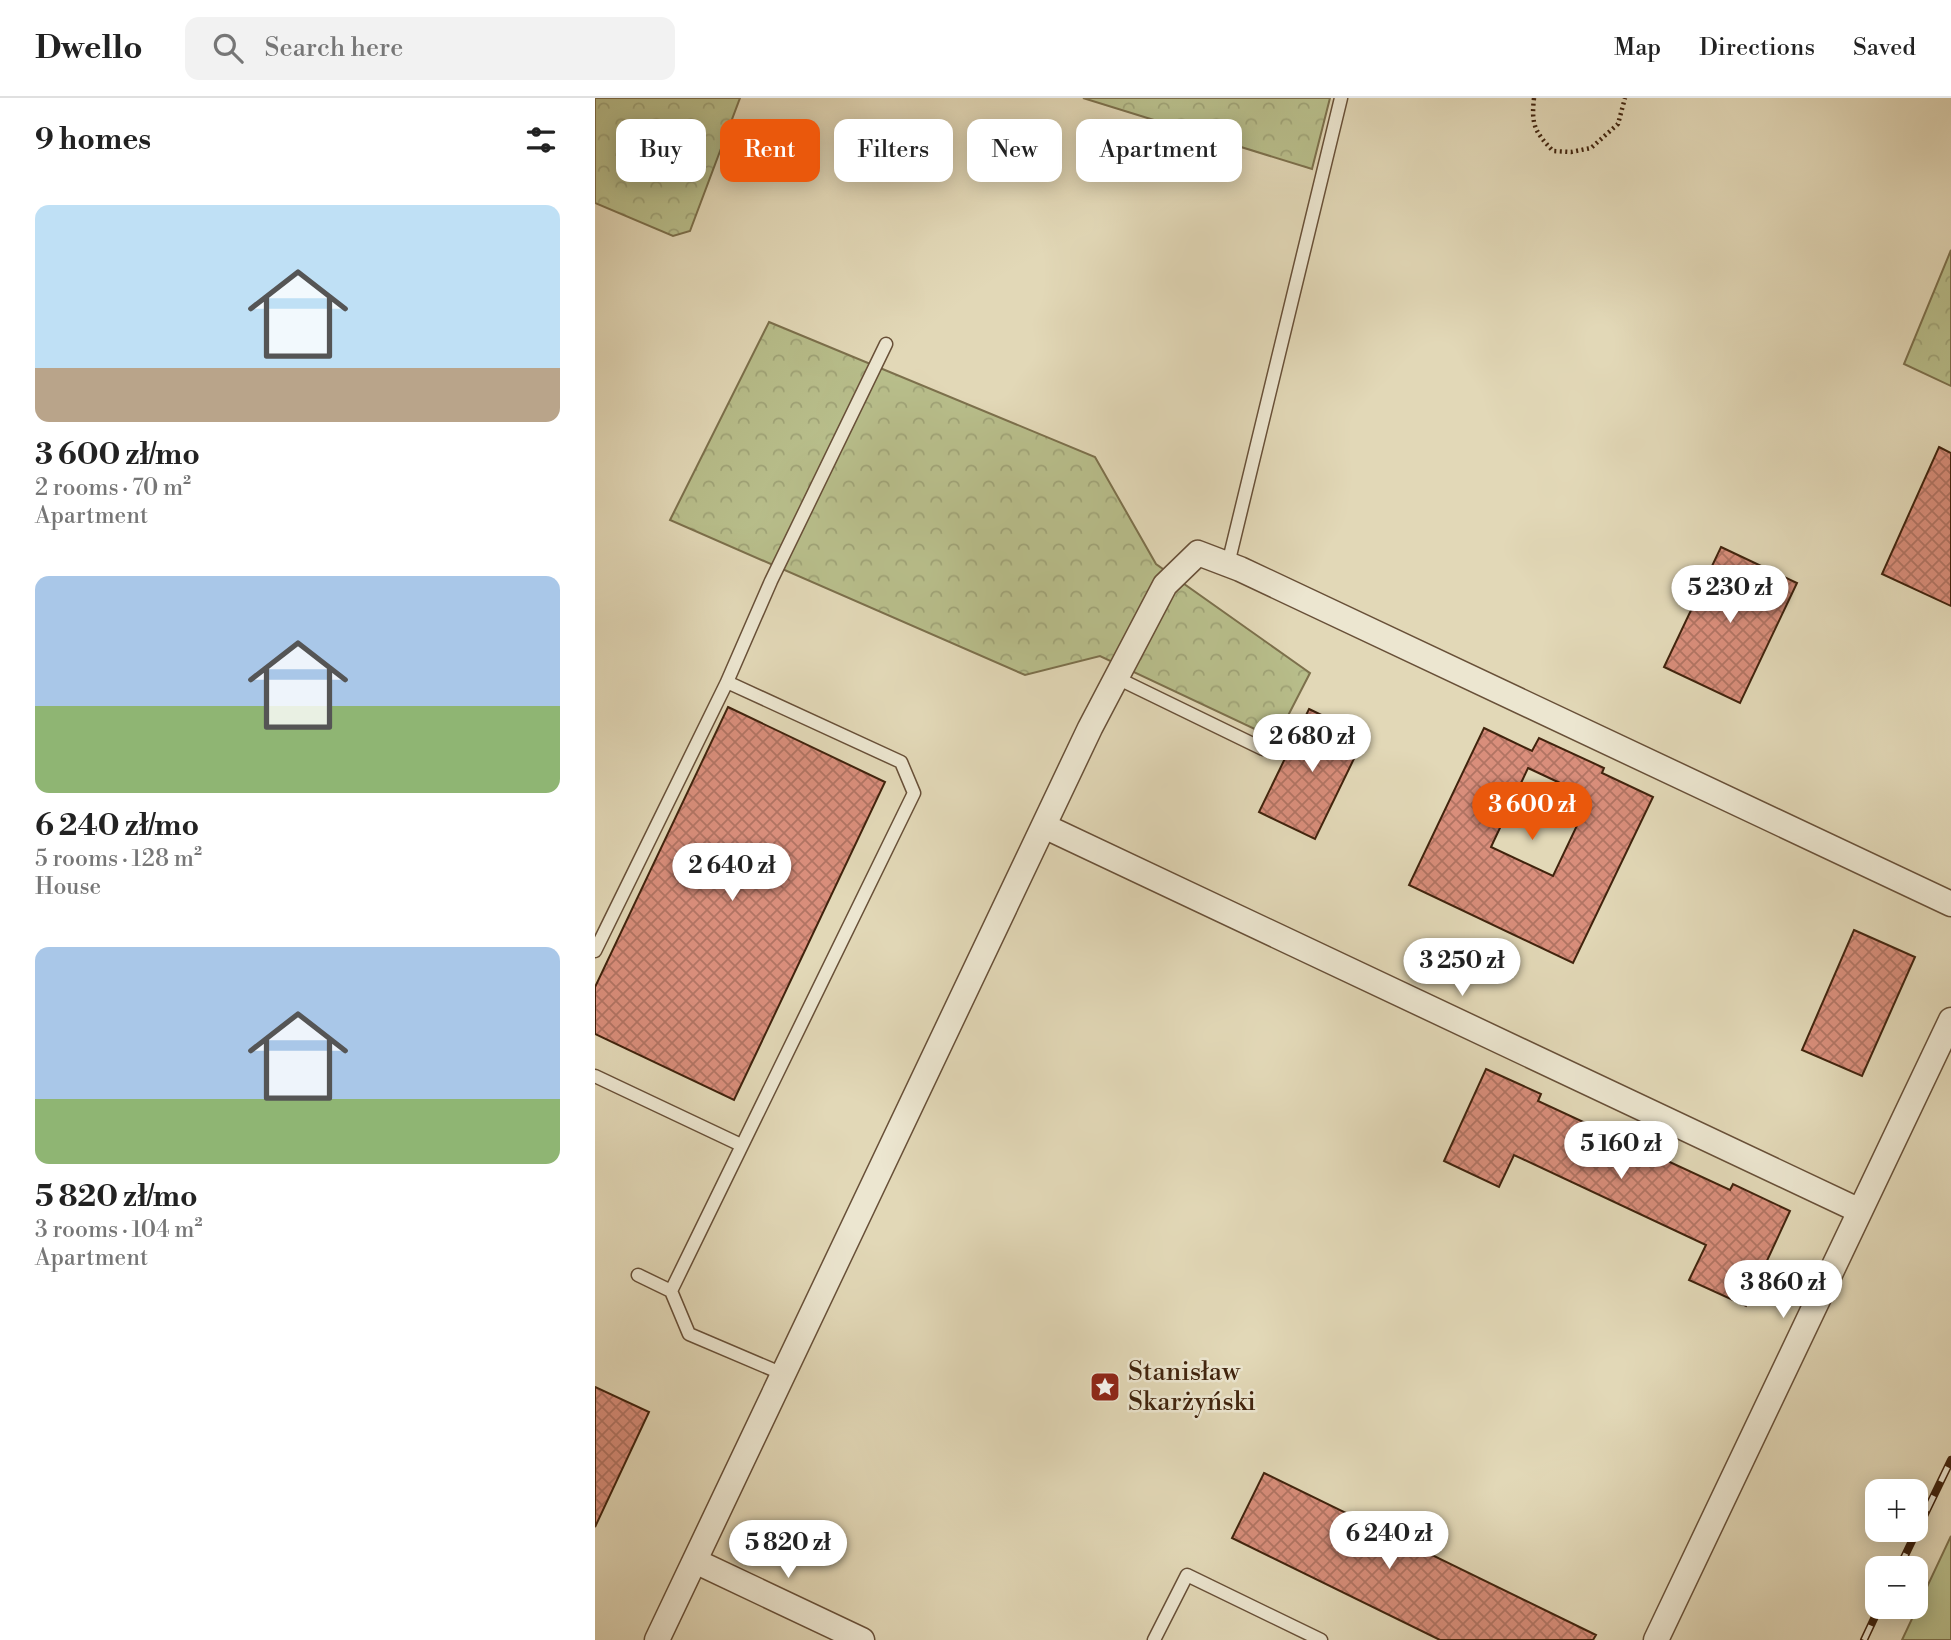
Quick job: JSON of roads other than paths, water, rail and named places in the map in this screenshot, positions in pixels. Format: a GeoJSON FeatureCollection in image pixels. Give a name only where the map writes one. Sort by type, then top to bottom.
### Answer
{"type":"FeatureCollection","features":[{"type":"Feature","properties":{"kind":"street"},"geometry":{"type":"LineString","coordinates":[[657,1640],[1117,678],[1165,585],[1198,554],[1228,564],[1951,904]]}},
{"type":"Feature","properties":{"kind":"street"},"geometry":{"type":"LineString","coordinates":[[1044,826],[1860,1211]]}},
{"type":"Feature","properties":{"kind":"street"},"geometry":{"type":"LineString","coordinates":[[1656,1640],[1951,1020]]}},
{"type":"Feature","properties":{"kind":"street"},"geometry":{"type":"LineString","coordinates":[[695,1561],[863,1640]]}},
{"type":"Feature","properties":{"kind":"lane"},"geometry":{"type":"LineString","coordinates":[[1228,564],[1341,98]]}},
{"type":"Feature","properties":{"kind":"lane"},"geometry":{"type":"LineString","coordinates":[[595,951],[727,682],[771,581],[886,344]]}},
{"type":"Feature","properties":{"kind":"lane"},"geometry":{"type":"LineString","coordinates":[[1117,678],[1263,749]]}},
{"type":"Feature","properties":{"kind":"lane"},"geometry":{"type":"LineString","coordinates":[[671,1291],[914,793],[901,762],[727,682]]}},
{"type":"Feature","properties":{"kind":"lane"},"geometry":{"type":"LineString","coordinates":[[595,1076],[741,1145]]}},
{"type":"Feature","properties":{"kind":"lane"},"geometry":{"type":"LineString","coordinates":[[638,1275],[671,1291],[689,1334],[783,1374]]}},
{"type":"Feature","properties":{"kind":"lane"},"geometry":{"type":"LineString","coordinates":[[1154,1640],[1187,1575],[1321,1640]]}},
{"type":"Feature","properties":{"kind":"railway"},"geometry":{"type":"LineString","coordinates":[[1905,1556],[1951,1460]]}},
{"type":"Feature","properties":{"kind":"railway"},"geometry":{"type":"LineString","coordinates":[[1864,1640],[1874,1619]]}},
{"type":"Feature","properties":{"kind":"place","name":"Stanisław Skarżyński"},"geometry":{"type":"Point","coordinates":[1105,1387]}}]}
